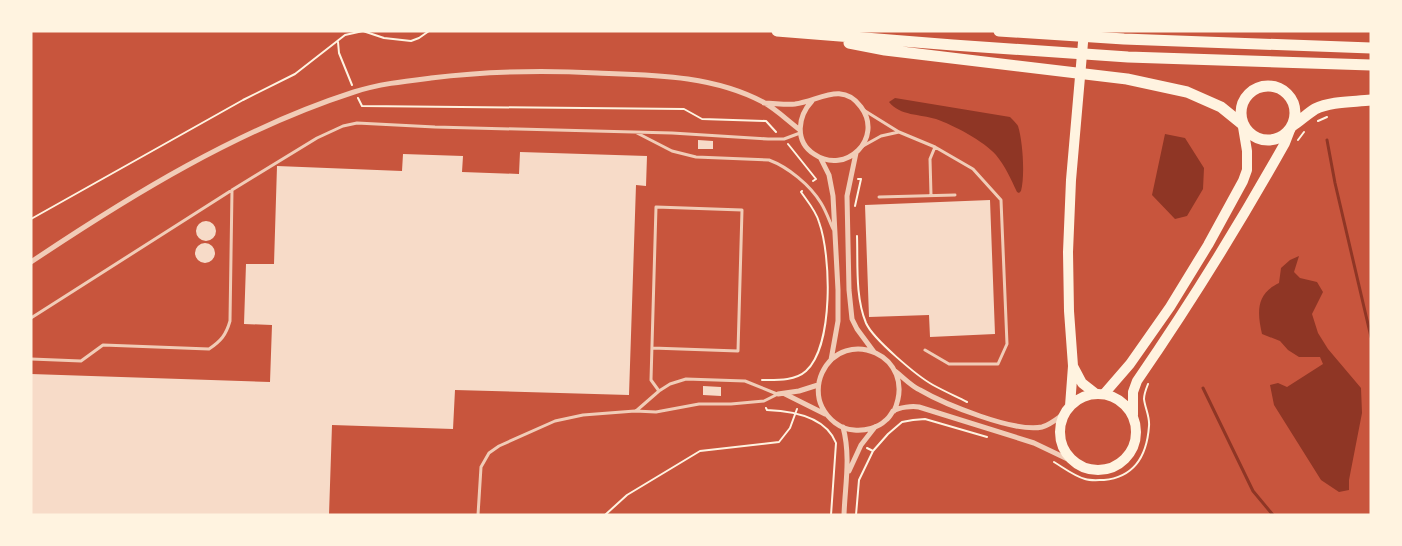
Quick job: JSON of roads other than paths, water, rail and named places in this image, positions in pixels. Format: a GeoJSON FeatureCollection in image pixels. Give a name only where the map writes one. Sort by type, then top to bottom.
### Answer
{"type":"FeatureCollection","features":[{"type":"Feature","properties":{"kind":"highway"},"geometry":{"type":"LineString","coordinates":[[999,31],[1124,39],[1371,48]]}},
{"type":"Feature","properties":{"kind":"highway"},"geometry":{"type":"LineString","coordinates":[[783,32],[1118,56],[1371,65]]}},
{"type":"Feature","properties":{"kind":"highway"},"geometry":{"type":"LineString","coordinates":[[783,32],[885,50],[1127,79],[1187,92],[1221,107],[1243,125],[1249,134],[1257,139],[1266,141],[1275,140],[1283,136],[1291,128],[1323,106],[1371,100]]}},
{"type":"Feature","properties":{"kind":"highway"},"geometry":{"type":"LineString","coordinates":[[1243,125],[1240,109],[1246,96],[1252,91],[1265,86],[1280,88],[1290,98],[1295,112],[1291,128]]}},
{"type":"Feature","properties":{"kind":"main road"},"geometry":{"type":"LineString","coordinates":[[1084,31],[1071,180],[1068,252],[1069,311],[1073,366],[1067,409],[1060,433],[1062,445],[1069,456],[1078,464],[1089,469],[1101,470],[1122,462],[1130,453],[1135,442],[1133,392],[1137,381],[1184,313],[1220,255],[1285,143],[1291,128]]}},
{"type":"Feature","properties":{"kind":"main road"},"geometry":{"type":"LineString","coordinates":[[1067,409],[1082,397],[1100,394],[1130,364],[1170,306],[1208,245],[1243,181],[1247,170],[1247,151],[1243,125]]}},
{"type":"Feature","properties":{"kind":"main road"},"geometry":{"type":"LineString","coordinates":[[1073,366],[1082,382],[1100,394],[1118,399],[1124,403],[1133,415]]}},
{"type":"Feature","properties":{"kind":"street"},"geometry":{"type":"LineString","coordinates":[[31,262],[147,188],[222,147],[296,114],[355,92],[404,81],[478,72],[546,70],[663,76],[706,82],[764,102],[792,104],[812,101],[829,93],[839,94],[848,96],[862,108],[868,127],[866,137],[856,153],[839,161],[821,159],[811,153],[800,131],[764,102]]}},
{"type":"Feature","properties":{"kind":"street"},"geometry":{"type":"LineString","coordinates":[[800,131],[802,114],[812,101]]}},
{"type":"Feature","properties":{"kind":"street"},"geometry":{"type":"LineString","coordinates":[[856,153],[847,196],[849,290],[852,319],[874,352]]}},
{"type":"Feature","properties":{"kind":"street"},"geometry":{"type":"LineString","coordinates":[[821,159],[829,175],[833,196],[838,321],[831,360],[820,376],[818,385],[820,400],[826,414],[833,422],[843,427],[859,430],[876,427]]}},
{"type":"Feature","properties":{"kind":"street"},"geometry":{"type":"LineString","coordinates":[[831,360],[847,351],[865,350],[874,352],[882,356],[895,371],[917,389],[948,404],[978,415],[1027,428],[1042,427],[1067,409]]}},
{"type":"Feature","properties":{"kind":"street"},"geometry":{"type":"LineString","coordinates":[[848,474],[861,445],[876,427],[894,411],[900,391],[899,380],[895,371]]}},
{"type":"Feature","properties":{"kind":"street"},"geometry":{"type":"LineString","coordinates":[[778,394],[799,391],[818,385]]}},
{"type":"Feature","properties":{"kind":"street"},"geometry":{"type":"LineString","coordinates":[[785,394],[826,414]]}},
{"type":"Feature","properties":{"kind":"street"},"geometry":{"type":"LineString","coordinates":[[894,411],[911,406],[928,410],[1034,443],[1078,464]]}},
{"type":"Feature","properties":{"kind":"street"},"geometry":{"type":"LineString","coordinates":[[843,427],[847,443],[848,474],[844,515]]}},
{"type":"Feature","properties":{"kind":"lane"},"geometry":{"type":"LineString","coordinates":[[862,108],[899,132],[935,147],[973,169],[1001,200],[1007,344],[998,364],[949,364],[925,350]]}},
{"type":"Feature","properties":{"kind":"lane"},"geometry":{"type":"LineString","coordinates":[[31,318],[232,190],[317,138],[343,126],[357,123],[784,139],[800,131]]}},
{"type":"Feature","properties":{"kind":"lane"},"geometry":{"type":"LineString","coordinates":[[635,132],[672,150],[696,157],[768,160],[777,163],[807,187],[820,202],[835,232]]}},
{"type":"Feature","properties":{"kind":"lane"},"geometry":{"type":"LineString","coordinates":[[862,146],[881,136],[899,132]]}},
{"type":"Feature","properties":{"kind":"lane"},"geometry":{"type":"LineString","coordinates":[[931,195],[930,159],[935,147]]}},
{"type":"Feature","properties":{"kind":"lane"},"geometry":{"type":"LineString","coordinates":[[31,359],[81,361],[103,345],[209,349],[220,342],[226,334],[230,321],[232,190]]}},
{"type":"Feature","properties":{"kind":"lane"},"geometry":{"type":"LineString","coordinates":[[880,197],[955,195]]}},
{"type":"Feature","properties":{"kind":"lane"},"geometry":{"type":"LineString","coordinates":[[652,348],[738,351],[742,210],[656,207],[651,380],[659,391]]}},
{"type":"Feature","properties":{"kind":"lane"},"geometry":{"type":"LineString","coordinates":[[635,411],[670,384],[686,379],[745,381],[778,394]]}},
{"type":"Feature","properties":{"kind":"lane"},"geometry":{"type":"LineString","coordinates":[[478,515],[481,467],[489,453],[499,446],[555,421],[583,415],[635,411],[656,412],[699,404],[764,401],[778,394]]}},
{"type":"Feature","properties":{"kind":"waterway"},"geometry":{"type":"LineString","coordinates":[[1327,140],[1335,183],[1371,337]]}},
{"type":"Feature","properties":{"kind":"waterway"},"geometry":{"type":"LineString","coordinates":[[1203,388],[1253,491],[1273,515]]}}]}
